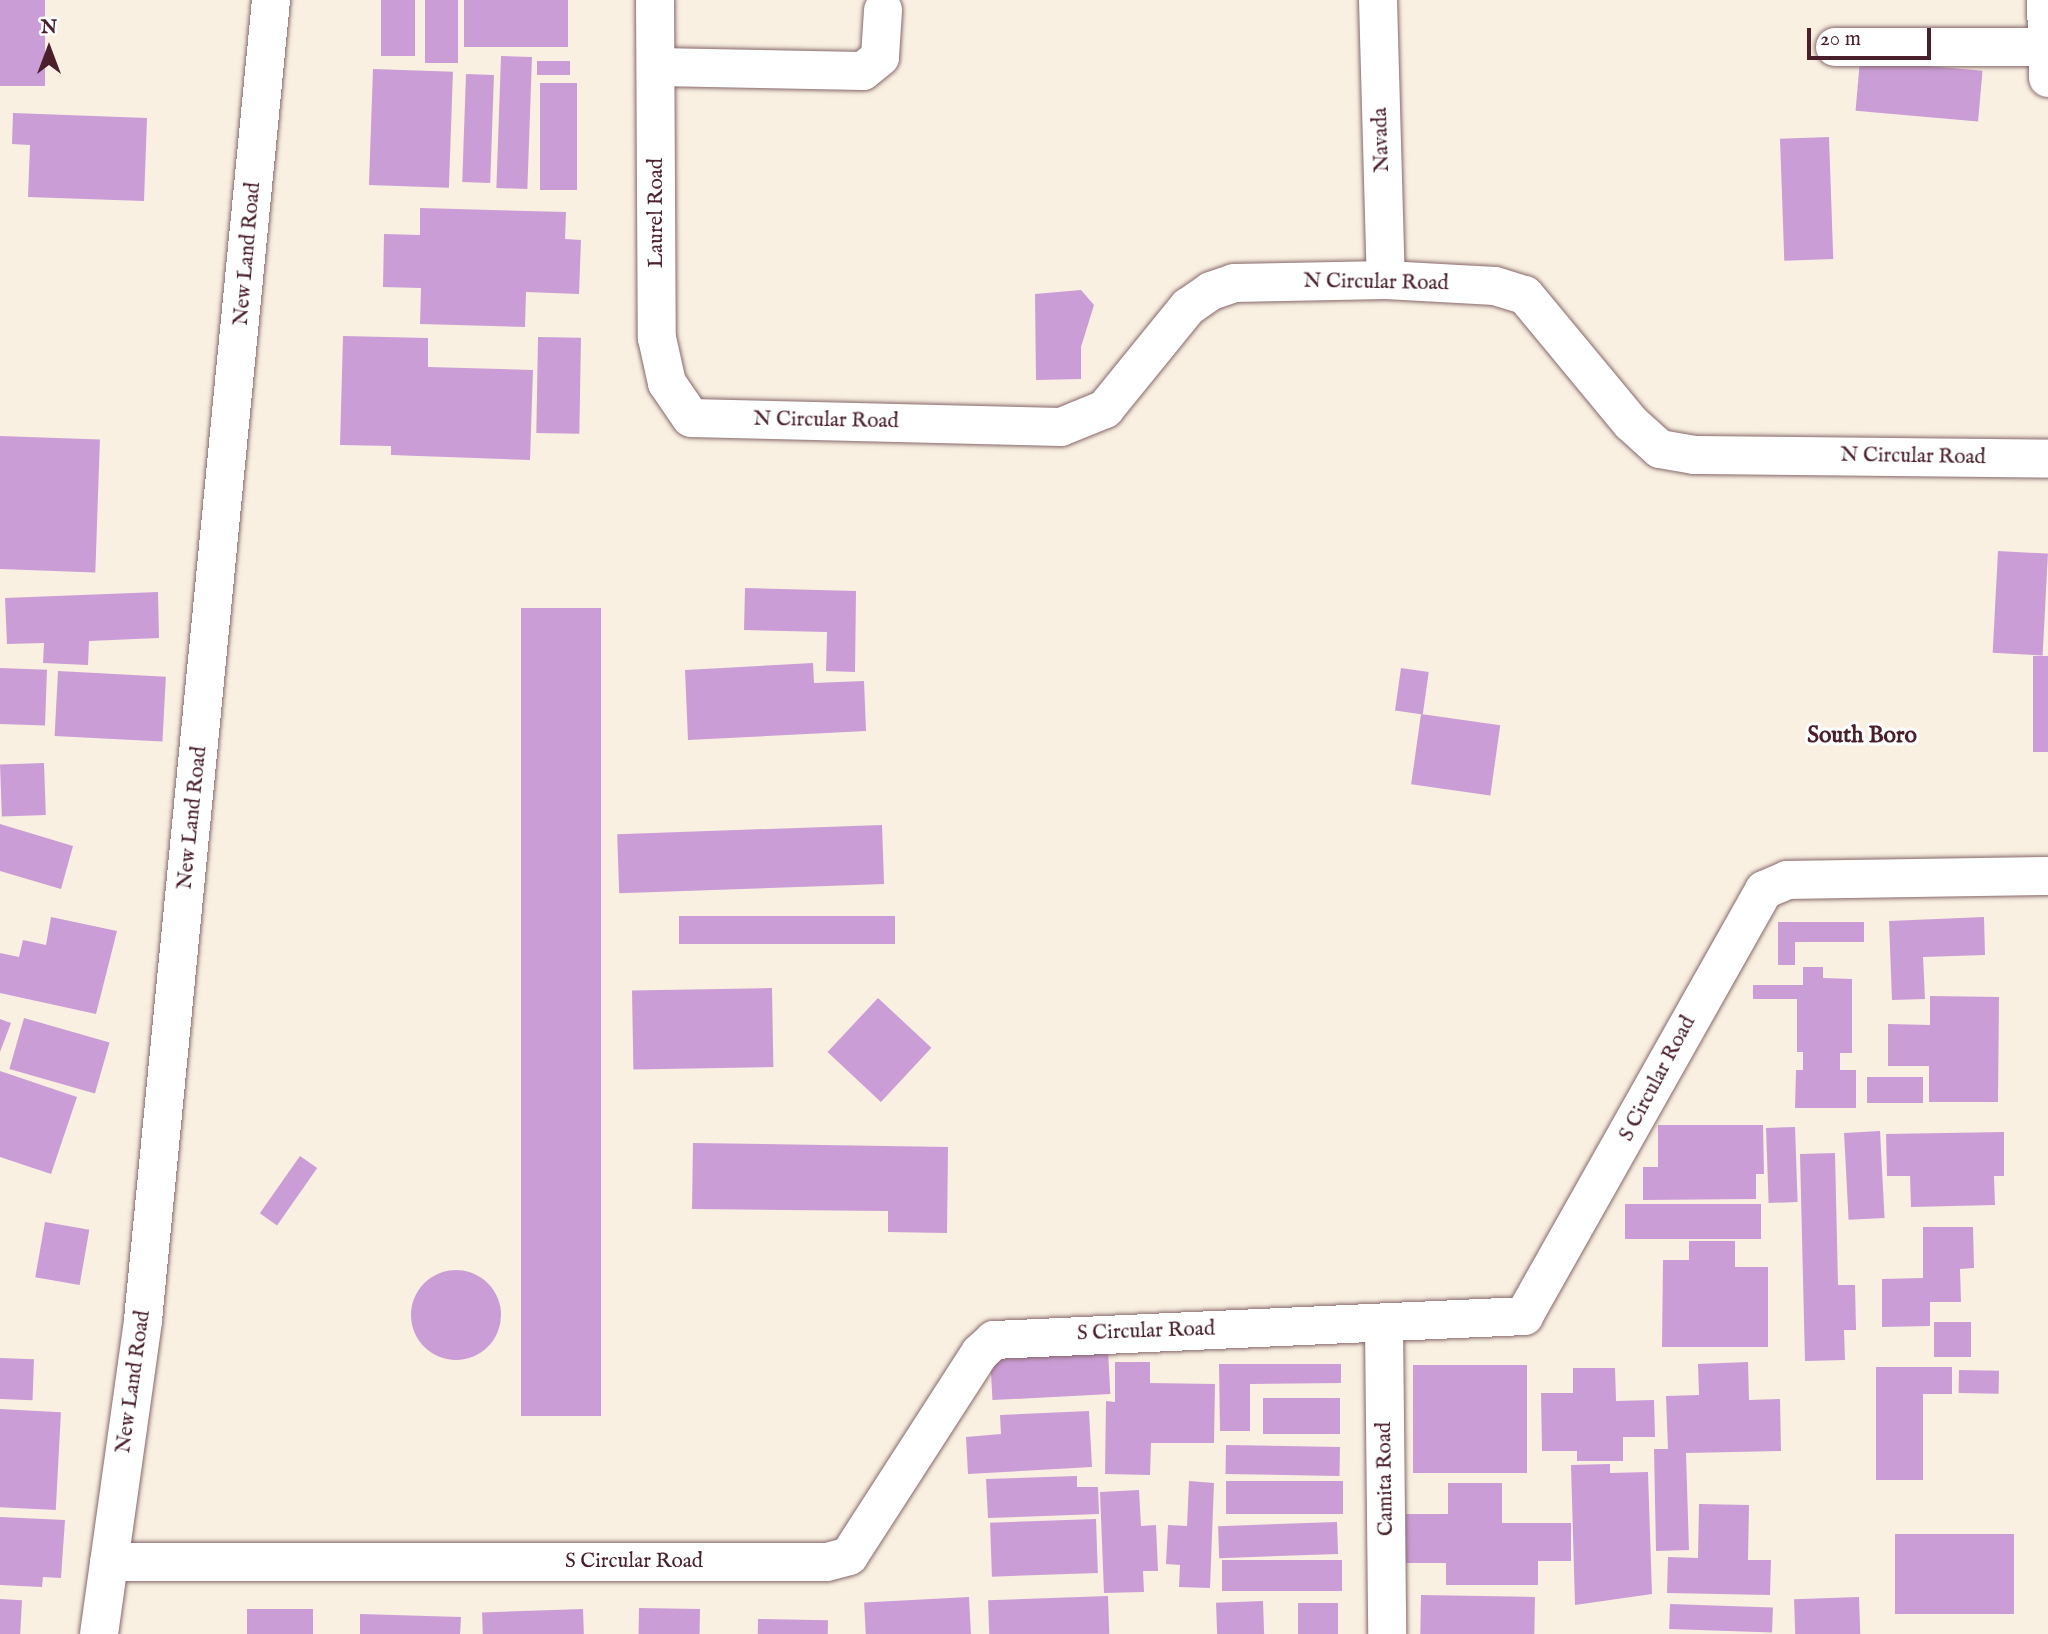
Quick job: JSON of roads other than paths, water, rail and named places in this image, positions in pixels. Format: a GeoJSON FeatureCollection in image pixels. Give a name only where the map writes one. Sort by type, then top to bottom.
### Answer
{"type":"FeatureCollection","features":[{"type":"Feature","properties":{"kind":"street","name":"New Land Road"},"geometry":{"type":"LineString","coordinates":[[99,1634],[143,1320],[271,0]]}},
{"type":"Feature","properties":{"kind":"street","name":"Laurel Road"},"geometry":{"type":"LineString","coordinates":[[655,0],[657,338],[667,383],[691,418]]}},
{"type":"Feature","properties":{"kind":"street","name":"Navada"},"geometry":{"type":"LineString","coordinates":[[1378,0],[1386,280]]}},
{"type":"Feature","properties":{"kind":"street"},"geometry":{"type":"LineString","coordinates":[[2046,0],[2048,78]]}},
{"type":"Feature","properties":{"kind":"street"},"geometry":{"type":"LineString","coordinates":[[657,66],[863,71],[880,57],[883,10]]}},
{"type":"Feature","properties":{"kind":"street"},"geometry":{"type":"LineString","coordinates":[[1835,47],[2048,47]]}},
{"type":"Feature","properties":{"kind":"street","name":"N Circular Road"},"geometry":{"type":"LineString","coordinates":[[691,418],[1062,427],[1105,409],[1188,307],[1211,291],[1234,284],[1386,280],[1495,286],[1525,295],[1631,423],[1660,449],[1694,455],[2048,459]]}},
{"type":"Feature","properties":{"kind":"street","name":"S Circular Road"},"geometry":{"type":"LineString","coordinates":[[109,1562],[827,1562],[849,1556],[866,1538],[980,1353],[994,1340],[1384,1325],[1524,1316],[1536,1304],[1765,890],[1787,880],[2048,876]]}},
{"type":"Feature","properties":{"kind":"street","name":"Camita Road"},"geometry":{"type":"LineString","coordinates":[[1384,1325],[1387,1634]]}},
{"type":"Feature","properties":{"kind":"district","name":"South Boro"},"geometry":{"type":"Point","coordinates":[1862,736]}}]}
